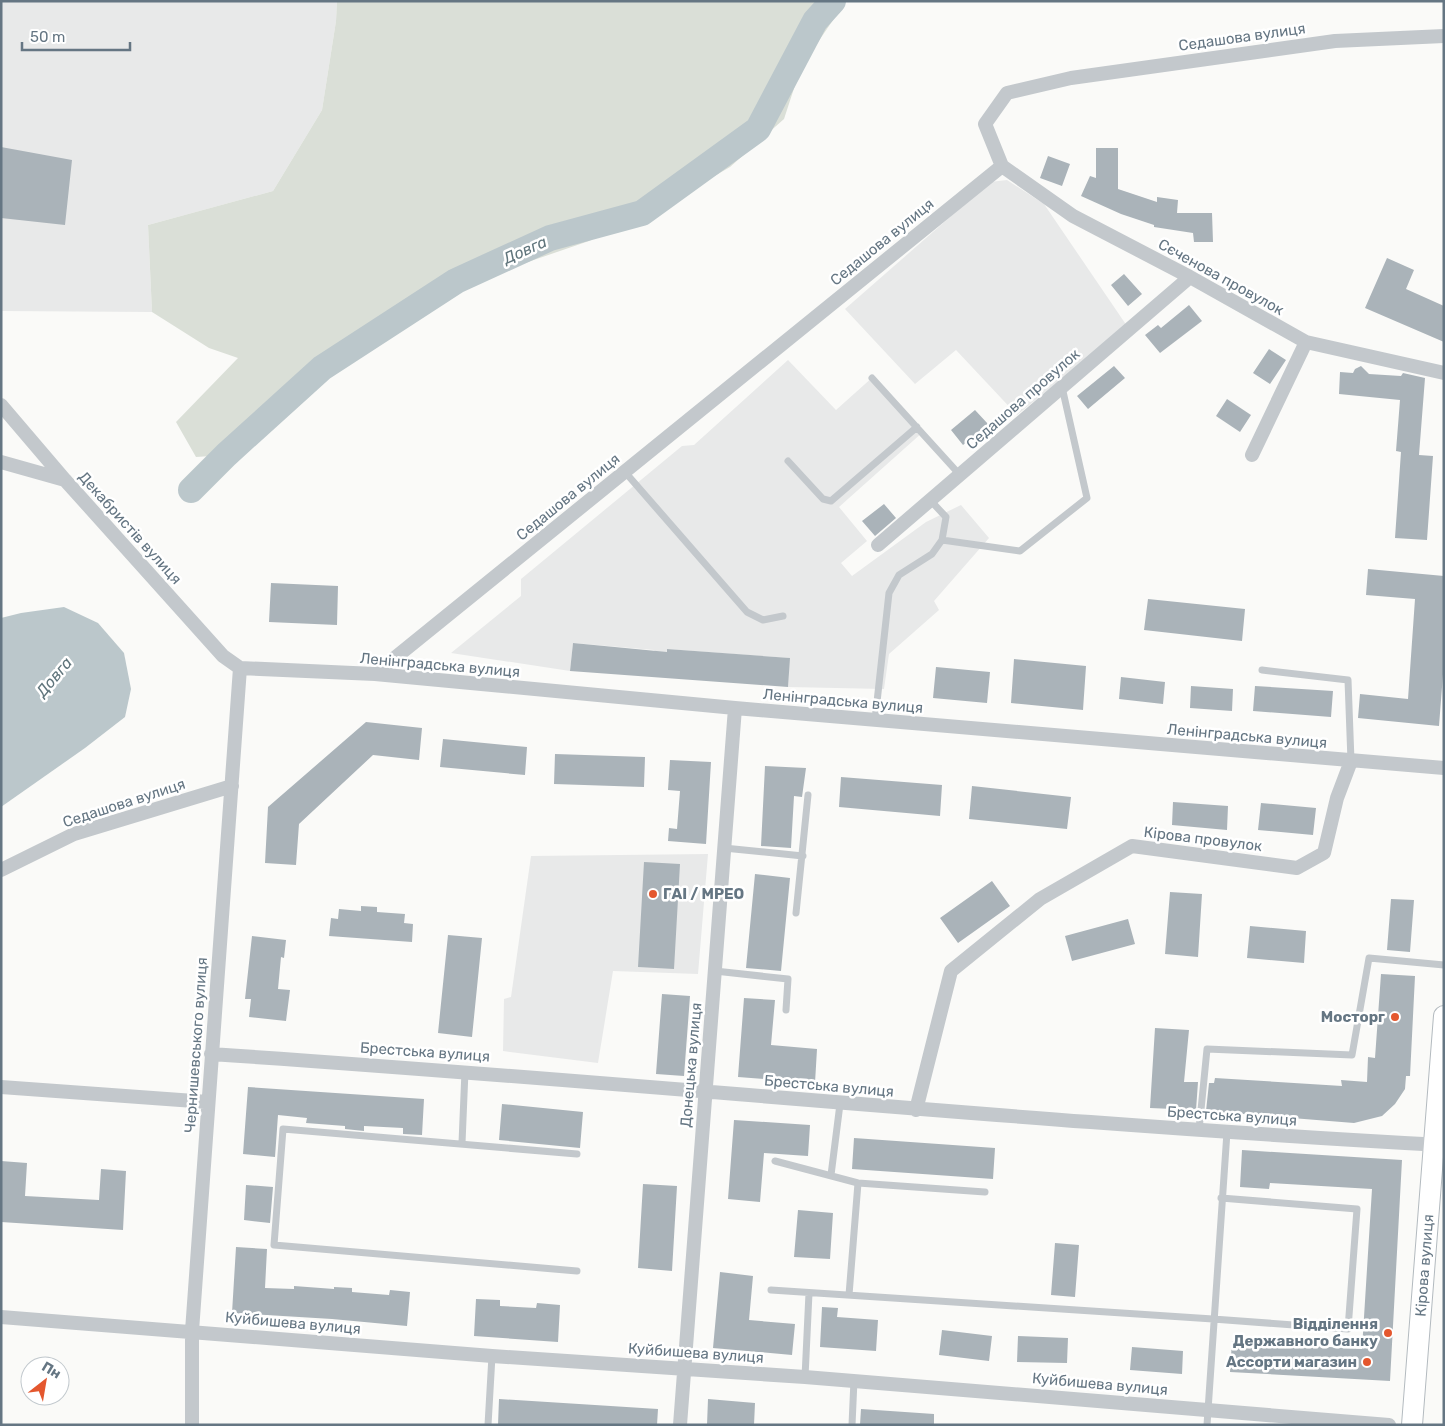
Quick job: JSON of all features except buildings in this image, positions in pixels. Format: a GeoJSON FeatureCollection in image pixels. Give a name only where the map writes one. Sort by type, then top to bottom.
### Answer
{"type":"FeatureCollection","features":[{"type":"Feature","properties":{"kind":"main road","name":"Кірова вулиця"},"geometry":{"type":"LineString","coordinates":[[1412,1425],[1439,1145],[1444,1016]]}},
{"type":"Feature","properties":{"kind":"street","name":"Седашова вулиця"},"geometry":{"type":"LineString","coordinates":[[376,674],[1002,166],[984,124],[1007,93],[1071,78],[1335,41],[1444,36]]}},
{"type":"Feature","properties":{"kind":"street","name":"Сєченова провулок"},"geometry":{"type":"LineString","coordinates":[[1002,166],[1074,216],[1190,277],[1306,342],[1444,373]]}},
{"type":"Feature","properties":{"kind":"street","name":"Седашова провулок"},"geometry":{"type":"LineString","coordinates":[[878,545],[1190,277]]}},
{"type":"Feature","properties":{"kind":"street"},"geometry":{"type":"LineString","coordinates":[[1252,455],[1306,342]]}},
{"type":"Feature","properties":{"kind":"street","name":"Декабристів вулиця"},"geometry":{"type":"LineString","coordinates":[[1,405],[65,480],[223,656],[240,668]]}},
{"type":"Feature","properties":{"kind":"street"},"geometry":{"type":"LineString","coordinates":[[1,462],[65,480]]}},
{"type":"Feature","properties":{"kind":"street","name":"Ленінградська вулиця"},"geometry":{"type":"LineString","coordinates":[[240,668],[376,674],[736,708],[1444,768]]}},
{"type":"Feature","properties":{"kind":"street","name":"Чернишевського вулиця"},"geometry":{"type":"LineString","coordinates":[[192,1425],[192,1331],[240,668]]}},
{"type":"Feature","properties":{"kind":"street","name":"Донецька вулиця"},"geometry":{"type":"LineString","coordinates":[[680,1425],[704,1091],[736,708]]}},
{"type":"Feature","properties":{"kind":"street","name":"Кірова провулок"},"geometry":{"type":"LineString","coordinates":[[916,1110],[951,971],[1032,905],[1132,846],[1297,868],[1324,853],[1337,798],[1351,761]]}},
{"type":"Feature","properties":{"kind":"street","name":"Седашова вулиця"},"geometry":{"type":"LineString","coordinates":[[1,870],[74,834],[232,786]]}},
{"type":"Feature","properties":{"kind":"street","name":"Брестська вулиця"},"geometry":{"type":"LineString","coordinates":[[211,1054],[465,1071],[916,1110],[1439,1145]]}},
{"type":"Feature","properties":{"kind":"street"},"geometry":{"type":"LineString","coordinates":[[1,1087],[208,1102]]}},
{"type":"Feature","properties":{"kind":"street","name":"Куйбишева вулиця"},"geometry":{"type":"LineString","coordinates":[[1,1317],[492,1356],[805,1376],[1389,1425]]}},
{"type":"Feature","properties":{"kind":"lane"},"geometry":{"type":"LineString","coordinates":[[872,378],[960,474]]}},
{"type":"Feature","properties":{"kind":"lane"},"geometry":{"type":"LineString","coordinates":[[942,540],[1020,551],[1087,498],[1062,387]]}},
{"type":"Feature","properties":{"kind":"lane"},"geometry":{"type":"LineString","coordinates":[[788,461],[823,499],[831,501],[917,427]]}},
{"type":"Feature","properties":{"kind":"lane"},"geometry":{"type":"LineString","coordinates":[[624,472],[747,612],[763,620],[783,616]]}},
{"type":"Feature","properties":{"kind":"lane"},"geometry":{"type":"LineString","coordinates":[[876,720],[889,593],[899,575],[932,554],[942,540],[946,517],[930,500]]}},
{"type":"Feature","properties":{"kind":"lane"},"geometry":{"type":"LineString","coordinates":[[1262,670],[1348,680],[1351,761]]}},
{"type":"Feature","properties":{"kind":"lane"},"geometry":{"type":"LineString","coordinates":[[796,913],[808,795]]}},
{"type":"Feature","properties":{"kind":"lane"},"geometry":{"type":"LineString","coordinates":[[723,848],[803,856]]}},
{"type":"Feature","properties":{"kind":"lane"},"geometry":{"type":"LineString","coordinates":[[1199,1130],[1206,1049],[1352,1055],[1369,958],[1444,965]]}},
{"type":"Feature","properties":{"kind":"lane"},"geometry":{"type":"LineString","coordinates":[[715,971],[788,979],[786,1010]]}},
{"type":"Feature","properties":{"kind":"lane"},"geometry":{"type":"LineString","coordinates":[[462,1143],[465,1071]]}},
{"type":"Feature","properties":{"kind":"lane"},"geometry":{"type":"LineString","coordinates":[[831,1175],[840,1104]]}},
{"type":"Feature","properties":{"kind":"lane"},"geometry":{"type":"LineString","coordinates":[[577,1154],[282,1129],[274,1245],[578,1271]]}},
{"type":"Feature","properties":{"kind":"lane"},"geometry":{"type":"LineString","coordinates":[[1207,1425],[1227,1132]]}},
{"type":"Feature","properties":{"kind":"lane"},"geometry":{"type":"LineString","coordinates":[[775,1161],[858,1183],[985,1192]]}},
{"type":"Feature","properties":{"kind":"lane"},"geometry":{"type":"LineString","coordinates":[[849,1295],[858,1183]]}},
{"type":"Feature","properties":{"kind":"lane"},"geometry":{"type":"LineString","coordinates":[[771,1290],[1213,1318],[1348,1329],[1357,1209],[1221,1198]]}},
{"type":"Feature","properties":{"kind":"lane"},"geometry":{"type":"LineString","coordinates":[[805,1376],[809,1293]]}},
{"type":"Feature","properties":{"kind":"lane"},"geometry":{"type":"LineString","coordinates":[[488,1425],[492,1356]]}},
{"type":"Feature","properties":{"kind":"lane"},"geometry":{"type":"LineString","coordinates":[[852,1425],[854,1380]]}},
{"type":"Feature","properties":{"kind":"shaded area"},"geometry":{"type":"Polygon","coordinates":[[[1,1],[337,1],[336,21],[322,110],[273,191],[148,225],[152,312],[1,311],[1,1]]]}},
{"type":"Feature","properties":{"kind":"shaded area"},"geometry":{"type":"Polygon","coordinates":[[[337,1],[846,1],[801,67],[784,119],[730,167],[694,188],[589,241],[525,263],[456,281],[375,346],[328,374],[266,430],[226,455],[196,457],[176,422],[238,358],[209,348],[152,312],[148,225],[273,191],[322,110],[336,21],[337,1]]]}},
{"type":"Feature","properties":{"kind":"shaded area"},"geometry":{"type":"Polygon","coordinates":[[[1007,180],[1044,204],[1127,326],[1017,415],[956,350],[915,384],[845,309],[990,182],[1007,180]]]}},
{"type":"Feature","properties":{"kind":"shaded area"},"geometry":{"type":"Polygon","coordinates":[[[788,360],[836,410],[874,376],[923,432],[839,507],[867,541],[841,563],[852,576],[926,522],[961,505],[989,538],[934,601],[939,610],[889,654],[884,689],[788,687],[789,658],[667,649],[666,662],[654,650],[573,643],[570,671],[451,653],[521,596],[521,579],[682,446],[694,445],[788,360]]]}},
{"type":"Feature","properties":{"kind":"shaded area"},"geometry":{"type":"Polygon","coordinates":[[[708,854],[698,974],[613,971],[598,1063],[503,1051],[504,999],[511,997],[531,856],[708,854]]]}},
{"type":"Feature","properties":{"kind":"water"},"geometry":{"type":"Polygon","coordinates":[[[64,607],[98,623],[124,653],[131,689],[125,717],[85,748],[1,807],[1,618],[64,607]]]}},
{"type":"Feature","properties":{"kind":"waterway","name":"Довга"},"geometry":{"type":"LineString","coordinates":[[191,490],[226,455],[322,368],[456,281],[550,238],[642,213],[758,129],[815,21],[833,1]]}},
{"type":"Feature","properties":{"kind":"place","name":"ГАІ / МРЕО"},"geometry":{"type":"Point","coordinates":[653,894]}},
{"type":"Feature","properties":{"kind":"place","name":"Мосторг"},"geometry":{"type":"Point","coordinates":[1395,1017]}},
{"type":"Feature","properties":{"kind":"place","name":"Відділення Державного банку"},"geometry":{"type":"Point","coordinates":[1388,1333]}},
{"type":"Feature","properties":{"kind":"place","name":"Ассорти магазин"},"geometry":{"type":"Point","coordinates":[1367,1362]}}]}
